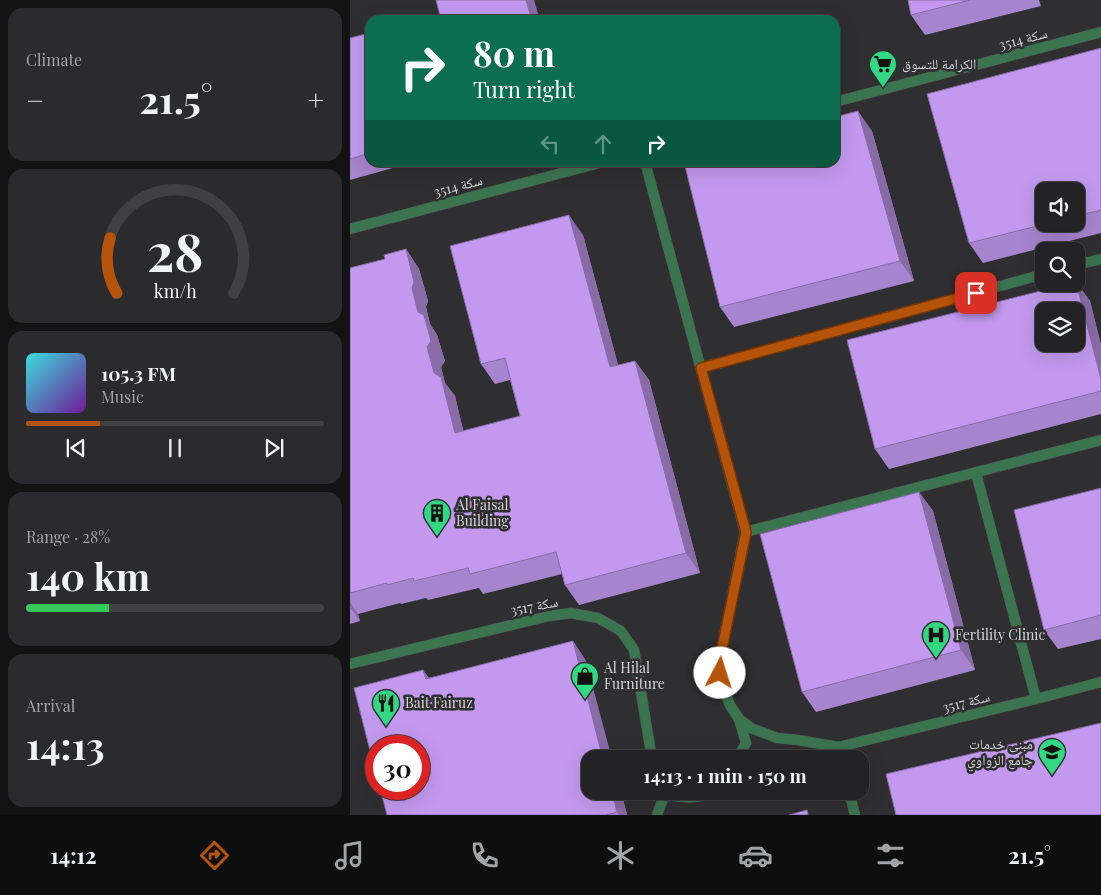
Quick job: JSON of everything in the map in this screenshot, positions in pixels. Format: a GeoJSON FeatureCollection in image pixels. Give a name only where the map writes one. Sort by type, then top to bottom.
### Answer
{"type":"FeatureCollection","features":[{"type":"Feature","properties":{"kind":"street","name":"سكة 3514"},"geometry":{"type":"LineString","coordinates":[[840,101],[1101,32]]}},
{"type":"Feature","properties":{"kind":"street","name":"سكة 3514"},"geometry":{"type":"LineString","coordinates":[[350,229],[584,167]]}},
{"type":"Feature","properties":{"kind":"street"},"geometry":{"type":"LineString","coordinates":[[646,167],[746,532],[719,663],[721,684],[730,705],[739,719],[746,743]]}},
{"type":"Feature","properties":{"kind":"street"},"geometry":{"type":"LineString","coordinates":[[1085,263],[1101,259]]}},
{"type":"Feature","properties":{"kind":"street"},"geometry":{"type":"LineString","coordinates":[[701,368],[1035,276]]}},
{"type":"Feature","properties":{"kind":"street"},"geometry":{"type":"LineString","coordinates":[[746,532],[1101,440]]}},
{"type":"Feature","properties":{"kind":"street"},"geometry":{"type":"LineString","coordinates":[[976,473],[1036,700]]}},
{"type":"Feature","properties":{"kind":"street","name":"سكة 3517"},"geometry":{"type":"LineString","coordinates":[[350,664],[549,616],[571,613],[598,618],[621,631],[634,650],[651,750]]}},
{"type":"Feature","properties":{"kind":"street","name":"سكة 3517"},"geometry":{"type":"LineString","coordinates":[[739,719],[752,728],[777,738],[838,747],[1036,700],[1101,682]]}},
{"type":"Feature","properties":{"kind":"street"},"geometry":{"type":"LineString","coordinates":[[742,750],[746,743],[766,734]]}},
{"type":"Feature","properties":{"kind":"street"},"geometry":{"type":"LineString","coordinates":[[657,815],[662,800]]}},
{"type":"Feature","properties":{"kind":"street"},"geometry":{"type":"LineString","coordinates":[[851,800],[855,815]]}},
{"type":"Feature","properties":{"kind":"building"},"geometry":{"type":"Polygon","coordinates":[[[436,0],[526,0],[530,15],[440,15],[436,0]]]}},
{"type":"Feature","properties":{"kind":"building"},"geometry":{"type":"Polygon","coordinates":[[[908,0],[970,0],[911,15],[908,0]]]}},
{"type":"Feature","properties":{"kind":"building"},"geometry":{"type":"Polygon","coordinates":[[[365,34],[365,154],[350,159],[350,38],[365,34]]]}},
{"type":"Feature","properties":{"kind":"building"},"geometry":{"type":"Polygon","coordinates":[[[1101,48],[1101,210],[1085,214],[1085,182],[1035,182],[1035,226],[969,243],[927,94],[1101,48]]]}},
{"type":"Feature","properties":{"kind":"building"},"geometry":{"type":"Polygon","coordinates":[[[858,111],[900,261],[720,307],[685,167],[840,167],[840,116],[858,111]]]}},
{"type":"Feature","properties":{"kind":"building"},"geometry":{"type":"Polygon","coordinates":[[[569,215],[610,367],[635,361],[686,553],[565,585],[556,552],[470,574],[468,568],[414,581],[413,578],[387,585],[387,583],[350,593],[350,268],[385,259],[384,255],[406,249],[414,282],[412,288],[418,312],[424,315],[431,341],[427,347],[434,373],[441,377],[455,433],[520,416],[505,358],[481,364],[450,246],[569,215]]]}},
{"type":"Feature","properties":{"kind":"building"},"geometry":{"type":"Polygon","coordinates":[[[1036,292],[1079,292],[1081,302],[1035,302],[1035,352],[1085,352],[1085,317],[1101,379],[1101,391],[875,449],[847,340],[1036,292]]]}},
{"type":"Feature","properties":{"kind":"building"},"geometry":{"type":"Polygon","coordinates":[[[1101,488],[1101,615],[1044,630],[1014,510],[1101,488]]]}},
{"type":"Feature","properties":{"kind":"building"},"geometry":{"type":"Polygon","coordinates":[[[919,492],[961,650],[802,692],[760,534],[919,492]]]}},
{"type":"Feature","properties":{"kind":"building"},"geometry":{"type":"Polygon","coordinates":[[[573,641],[601,750],[581,750],[581,800],[614,800],[617,812],[606,815],[387,815],[383,800],[430,800],[430,735],[366,735],[354,688],[423,670],[426,679],[573,641]]]}},
{"type":"Feature","properties":{"kind":"building"},"geometry":{"type":"Polygon","coordinates":[[[1101,723],[1101,815],[896,815],[886,774],[1101,723]]]}},
{"type":"Feature","properties":{"kind":"building"},"geometry":{"type":"Polygon","coordinates":[[[807,810],[808,815],[789,815],[807,810]]]}},
{"type":"Feature","properties":{"kind":"place","name":"الكرامة للتسوق"},"geometry":{"type":"Point","coordinates":[883,88]}},
{"type":"Feature","properties":{"kind":"place","name":"Al Faisal Building"},"geometry":{"type":"Point","coordinates":[437,537]}},
{"type":"Feature","properties":{"kind":"place","name":"Fertility Clinic"},"geometry":{"type":"Point","coordinates":[936,659]}},
{"type":"Feature","properties":{"kind":"place","name":"Al Hilal Furniture"},"geometry":{"type":"Point","coordinates":[585,700]}},
{"type":"Feature","properties":{"kind":"place","name":"Bait Fairuz"},"geometry":{"type":"Point","coordinates":[386,727]}},
{"type":"Feature","properties":{"kind":"place","name":"مبنى خدمات جامع الزواوي"},"geometry":{"type":"Point","coordinates":[1052,776]}},
{"type":"Feature","properties":{"kind":"route"},"geometry":{"type":"LineString","coordinates":[[720,673],[719,663],[746,532],[701,368],[976,293]]}}]}
